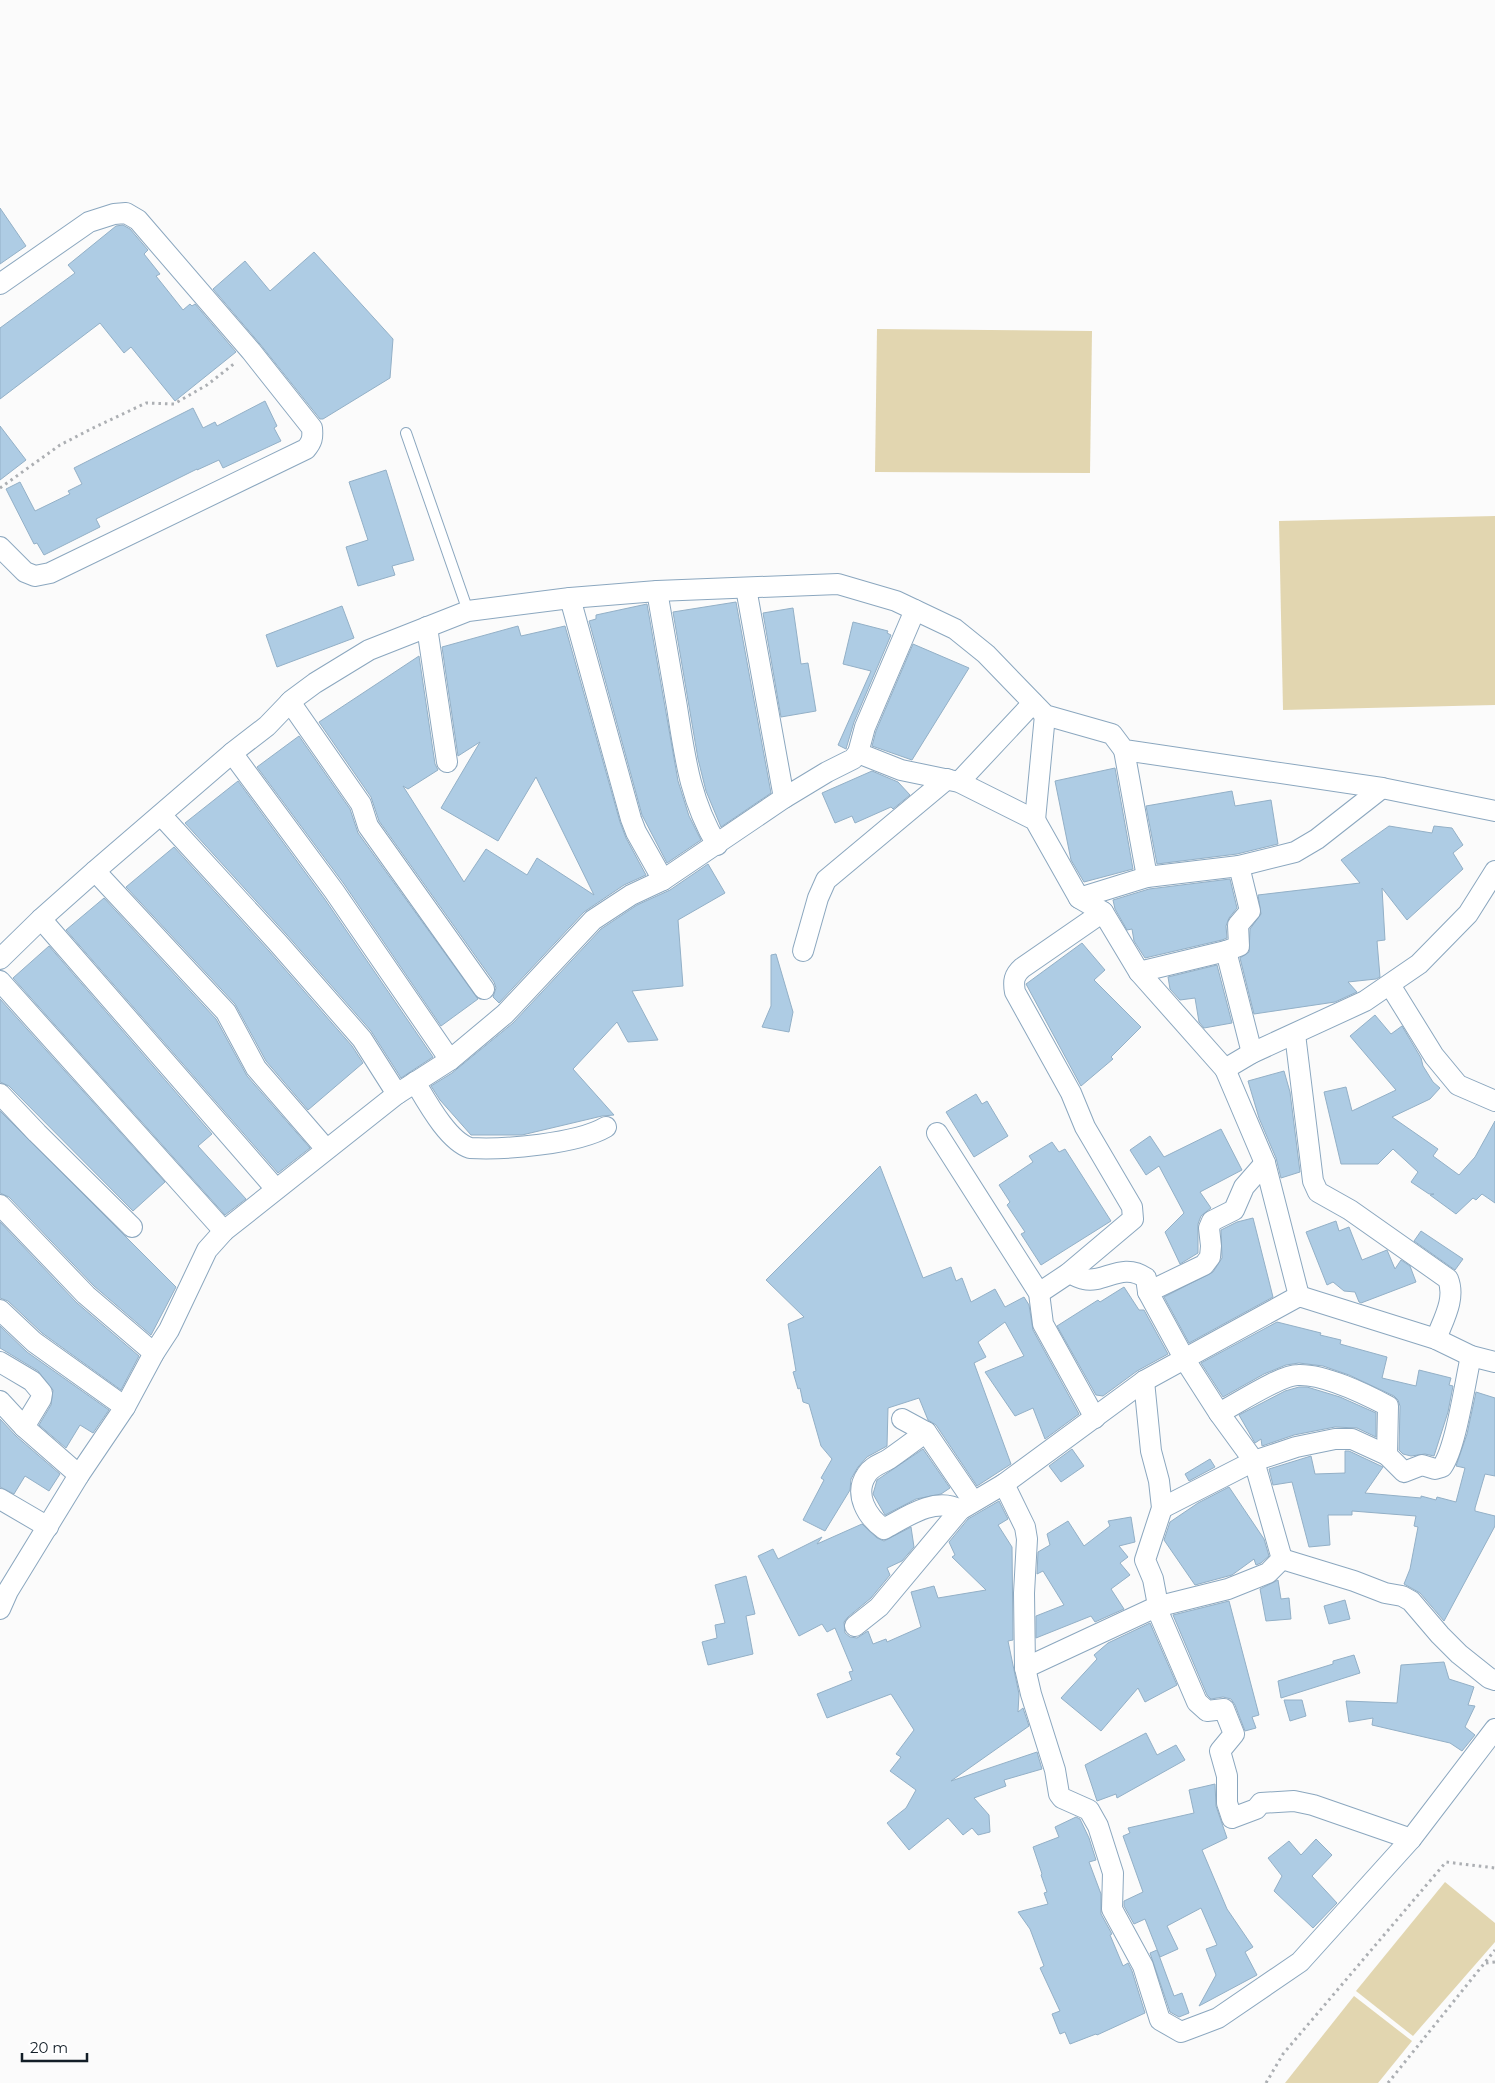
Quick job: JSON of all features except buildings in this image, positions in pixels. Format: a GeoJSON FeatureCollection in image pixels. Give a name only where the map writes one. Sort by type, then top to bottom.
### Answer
{"type":"FeatureCollection","features":[{"type":"Feature","properties":{"kind":"street"},"geometry":{"type":"LineString","coordinates":[[0,284],[89,222],[114,214],[126,213],[138,220],[251,351],[312,428],[312,441],[306,450],[50,573],[35,576],[25,572],[0,547]]}},
{"type":"Feature","properties":{"kind":"street"},"geometry":{"type":"LineString","coordinates":[[0,959],[95,871],[232,753],[267,726],[290,702],[315,683],[369,650],[468,611],[570,598],[657,591],[838,584],[896,601],[955,629],[986,654],[1039,709],[1112,734],[1124,750],[1147,877]]}},
{"type":"Feature","properties":{"kind":"street"},"geometry":{"type":"LineString","coordinates":[[746,588],[784,798]]}},
{"type":"Feature","properties":{"kind":"street"},"geometry":{"type":"LineString","coordinates":[[657,591],[688,773],[703,823],[716,845]]}},
{"type":"Feature","properties":{"kind":"street"},"geometry":{"type":"LineString","coordinates":[[570,598],[631,819],[636,832],[664,880]]}},
{"type":"Feature","properties":{"kind":"street"},"geometry":{"type":"LineString","coordinates":[[3,1595],[48,1527],[79,1475],[125,1407],[154,1353],[169,1330],[208,1250],[224,1230],[397,1094],[450,1060],[505,1014],[593,920],[631,895],[664,880],[784,798],[853,759],[858,753],[869,717],[915,610]]}},
{"type":"Feature","properties":{"kind":"street"},"geometry":{"type":"LineString","coordinates":[[427,627],[447,762]]}},
{"type":"Feature","properties":{"kind":"street"},"geometry":{"type":"LineString","coordinates":[[290,702],[361,804],[368,826],[484,989]]}},
{"type":"Feature","properties":{"kind":"street"},"geometry":{"type":"LineString","coordinates":[[804,951],[818,898],[826,880],[953,781],[1039,709]]}},
{"type":"Feature","properties":{"kind":"street"},"geometry":{"type":"LineString","coordinates":[[1039,709],[1035,820],[1078,898],[1103,912],[1139,972],[1224,1069],[1264,1163],[1299,1296]]}},
{"type":"Feature","properties":{"kind":"street"},"geometry":{"type":"LineString","coordinates":[[1124,750],[1382,788],[1495,811]]}},
{"type":"Feature","properties":{"kind":"street"},"geometry":{"type":"LineString","coordinates":[[232,753],[334,891],[450,1060]]}},
{"type":"Feature","properties":{"kind":"street"},"geometry":{"type":"LineString","coordinates":[[858,753],[901,770],[953,781],[1035,820]]}},
{"type":"Feature","properties":{"kind":"street"},"geometry":{"type":"LineString","coordinates":[[1078,898],[1147,877],[1239,866],[1295,852],[1317,839],[1382,788]]}},
{"type":"Feature","properties":{"kind":"street"},"geometry":{"type":"LineString","coordinates":[[160,815],[278,943],[362,1038],[397,1094]]}},
{"type":"Feature","properties":{"kind":"street"},"geometry":{"type":"LineString","coordinates":[[1139,972],[1226,951],[1239,946],[1238,925],[1250,911],[1239,866]]}},
{"type":"Feature","properties":{"kind":"street"},"geometry":{"type":"LineString","coordinates":[[95,871],[226,1012],[256,1068],[326,1149]]}},
{"type":"Feature","properties":{"kind":"street"},"geometry":{"type":"LineString","coordinates":[[1224,1069],[1252,1053],[1365,1001],[1419,964],[1468,914],[1495,871]]}},
{"type":"Feature","properties":{"kind":"street"},"geometry":{"type":"LineString","coordinates":[[1039,1293],[1069,1273],[1133,1219],[1134,1213],[1085,1127],[1071,1093],[1015,992],[1013,982],[1016,974],[1022,968],[1103,912]]}},
{"type":"Feature","properties":{"kind":"street"},"geometry":{"type":"LineString","coordinates":[[41,919],[276,1189]]}},
{"type":"Feature","properties":{"kind":"street"},"geometry":{"type":"LineString","coordinates":[[1226,951],[1252,1053]]}},
{"type":"Feature","properties":{"kind":"street"},"geometry":{"type":"LineString","coordinates":[[0,981],[224,1230]]}},
{"type":"Feature","properties":{"kind":"street"},"geometry":{"type":"LineString","coordinates":[[1390,985],[1434,1056],[1458,1085],[1495,1101]]}},
{"type":"Feature","properties":{"kind":"street"},"geometry":{"type":"LineString","coordinates":[[1295,1034],[1313,1181],[1318,1192],[1350,1210],[1448,1279],[1452,1288],[1452,1297],[1436,1339]]}},
{"type":"Feature","properties":{"kind":"street"},"geometry":{"type":"LineString","coordinates":[[416,1082],[450,1133],[463,1146],[470,1148],[519,1146],[573,1140],[594,1134],[606,1127]]}},
{"type":"Feature","properties":{"kind":"street"},"geometry":{"type":"LineString","coordinates":[[0,1094],[37,1134],[132,1227]]}},
{"type":"Feature","properties":{"kind":"street"},"geometry":{"type":"LineString","coordinates":[[937,1133],[1039,1293],[1043,1324],[1095,1418]]}},
{"type":"Feature","properties":{"kind":"street"},"geometry":{"type":"LineString","coordinates":[[1148,1292],[1204,1265],[1210,1257],[1209,1228],[1212,1221],[1234,1210],[1244,1187],[1264,1163]]}},
{"type":"Feature","properties":{"kind":"street"},"geometry":{"type":"LineString","coordinates":[[0,1205],[86,1295],[154,1353]]}},
{"type":"Feature","properties":{"kind":"street"},"geometry":{"type":"LineString","coordinates":[[1069,1273],[1085,1280],[1095,1279],[1116,1272],[1138,1273],[1146,1278],[1148,1292],[1185,1360],[1219,1413],[1254,1461],[1282,1559]]}},
{"type":"Feature","properties":{"kind":"street"},"geometry":{"type":"LineString","coordinates":[[855,1626],[879,1607],[966,1506],[1004,1484],[1144,1381],[1299,1296],[1436,1339],[1471,1356],[1495,1362]]}},
{"type":"Feature","properties":{"kind":"street"},"geometry":{"type":"LineString","coordinates":[[0,1310],[34,1342],[125,1407]]}},
{"type":"Feature","properties":{"kind":"street"},"geometry":{"type":"LineString","coordinates":[[1162,1508],[1254,1461],[1296,1447],[1336,1439],[1352,1438],[1387,1456],[1404,1472],[1422,1465],[1434,1469],[1442,1467],[1446,1462],[1453,1441],[1471,1356]]}},
{"type":"Feature","properties":{"kind":"street"},"geometry":{"type":"LineString","coordinates":[[0,1362],[32,1381],[42,1393],[41,1399],[24,1427]]}},
{"type":"Feature","properties":{"kind":"street"},"geometry":{"type":"LineString","coordinates":[[1219,1413],[1283,1378],[1297,1374],[1312,1376],[1352,1388],[1388,1406],[1387,1456]]}},
{"type":"Feature","properties":{"kind":"street"},"geometry":{"type":"LineString","coordinates":[[1144,1381],[1150,1443],[1159,1481],[1162,1508],[1145,1560],[1152,1579],[1156,1607],[1197,1702],[1208,1711],[1224,1709],[1234,1734],[1220,1751],[1227,1776],[1227,1803],[1232,1818],[1256,1809],[1261,1803],[1294,1801],[1313,1805],[1410,1839]]}},
{"type":"Feature","properties":{"kind":"street"},"geometry":{"type":"LineString","coordinates":[[0,1401],[24,1427],[79,1475]]}},
{"type":"Feature","properties":{"kind":"street"},"geometry":{"type":"LineString","coordinates":[[902,1419],[926,1432],[966,1506]]}},
{"type":"Feature","properties":{"kind":"street"},"geometry":{"type":"LineString","coordinates":[[926,1432],[886,1461],[874,1466],[867,1473],[861,1484],[862,1505],[873,1522],[884,1529],[918,1511],[939,1505],[966,1506]]}},
{"type":"Feature","properties":{"kind":"street"},"geometry":{"type":"LineString","coordinates":[[1004,1484],[1025,1527],[1027,1539],[1024,1593],[1025,1668],[1031,1694],[1055,1770],[1059,1794],[1062,1798],[1089,1810],[1098,1826],[1113,1873],[1112,1909],[1143,1966],[1160,2020],[1181,2032],[1218,2018],[1300,1962],[1410,1839],[1495,1729]]}},
{"type":"Feature","properties":{"kind":"street"},"geometry":{"type":"LineString","coordinates":[[0,1498],[48,1527]]}},
{"type":"Feature","properties":{"kind":"street"},"geometry":{"type":"LineString","coordinates":[[1025,1668],[1156,1607],[1228,1589],[1268,1573],[1282,1559]]}},
{"type":"Feature","properties":{"kind":"street"},"geometry":{"type":"LineString","coordinates":[[1282,1559],[1354,1581],[1385,1593],[1402,1596],[1411,1601],[1459,1654],[1489,1678],[1495,1680]]}},
{"type":"Feature","properties":{"kind":"lane"},"geometry":{"type":"LineString","coordinates":[[406,433],[468,611]]}},
{"type":"Feature","properties":{"kind":"path"},"geometry":{"type":"LineString","coordinates":[[0,488],[60,445],[146,402],[174,404],[207,385],[251,351]]}},
{"type":"Feature","properties":{"kind":"path"},"geometry":{"type":"LineString","coordinates":[[1266,2083],[1283,2054],[1446,1862],[1495,1868]]}},
{"type":"Feature","properties":{"kind":"path"},"geometry":{"type":"LineString","coordinates":[[1388,2083],[1495,1950]]}},
{"type":"Feature","properties":{"kind":"path"},"geometry":{"type":"LineString","coordinates":[[1486,1963],[1495,1962]]}},
{"type":"Feature","properties":{"kind":"shaded area"},"geometry":{"type":"Polygon","coordinates":[[[877,329],[1092,331],[1090,473],[875,472],[877,329]]]}},
{"type":"Feature","properties":{"kind":"shaded area"},"geometry":{"type":"Polygon","coordinates":[[[1495,516],[1495,705],[1283,710],[1279,521],[1495,516]]]}},
{"type":"Feature","properties":{"kind":"shaded area"},"geometry":{"type":"Polygon","coordinates":[[[1445,1882],[1495,1923],[1495,1942],[1413,2036],[1356,1991],[1445,1882]]]}},
{"type":"Feature","properties":{"kind":"shaded area"},"geometry":{"type":"Polygon","coordinates":[[[1354,1996],[1412,2041],[1378,2083],[1285,2083],[1354,1996]]]}}]}
